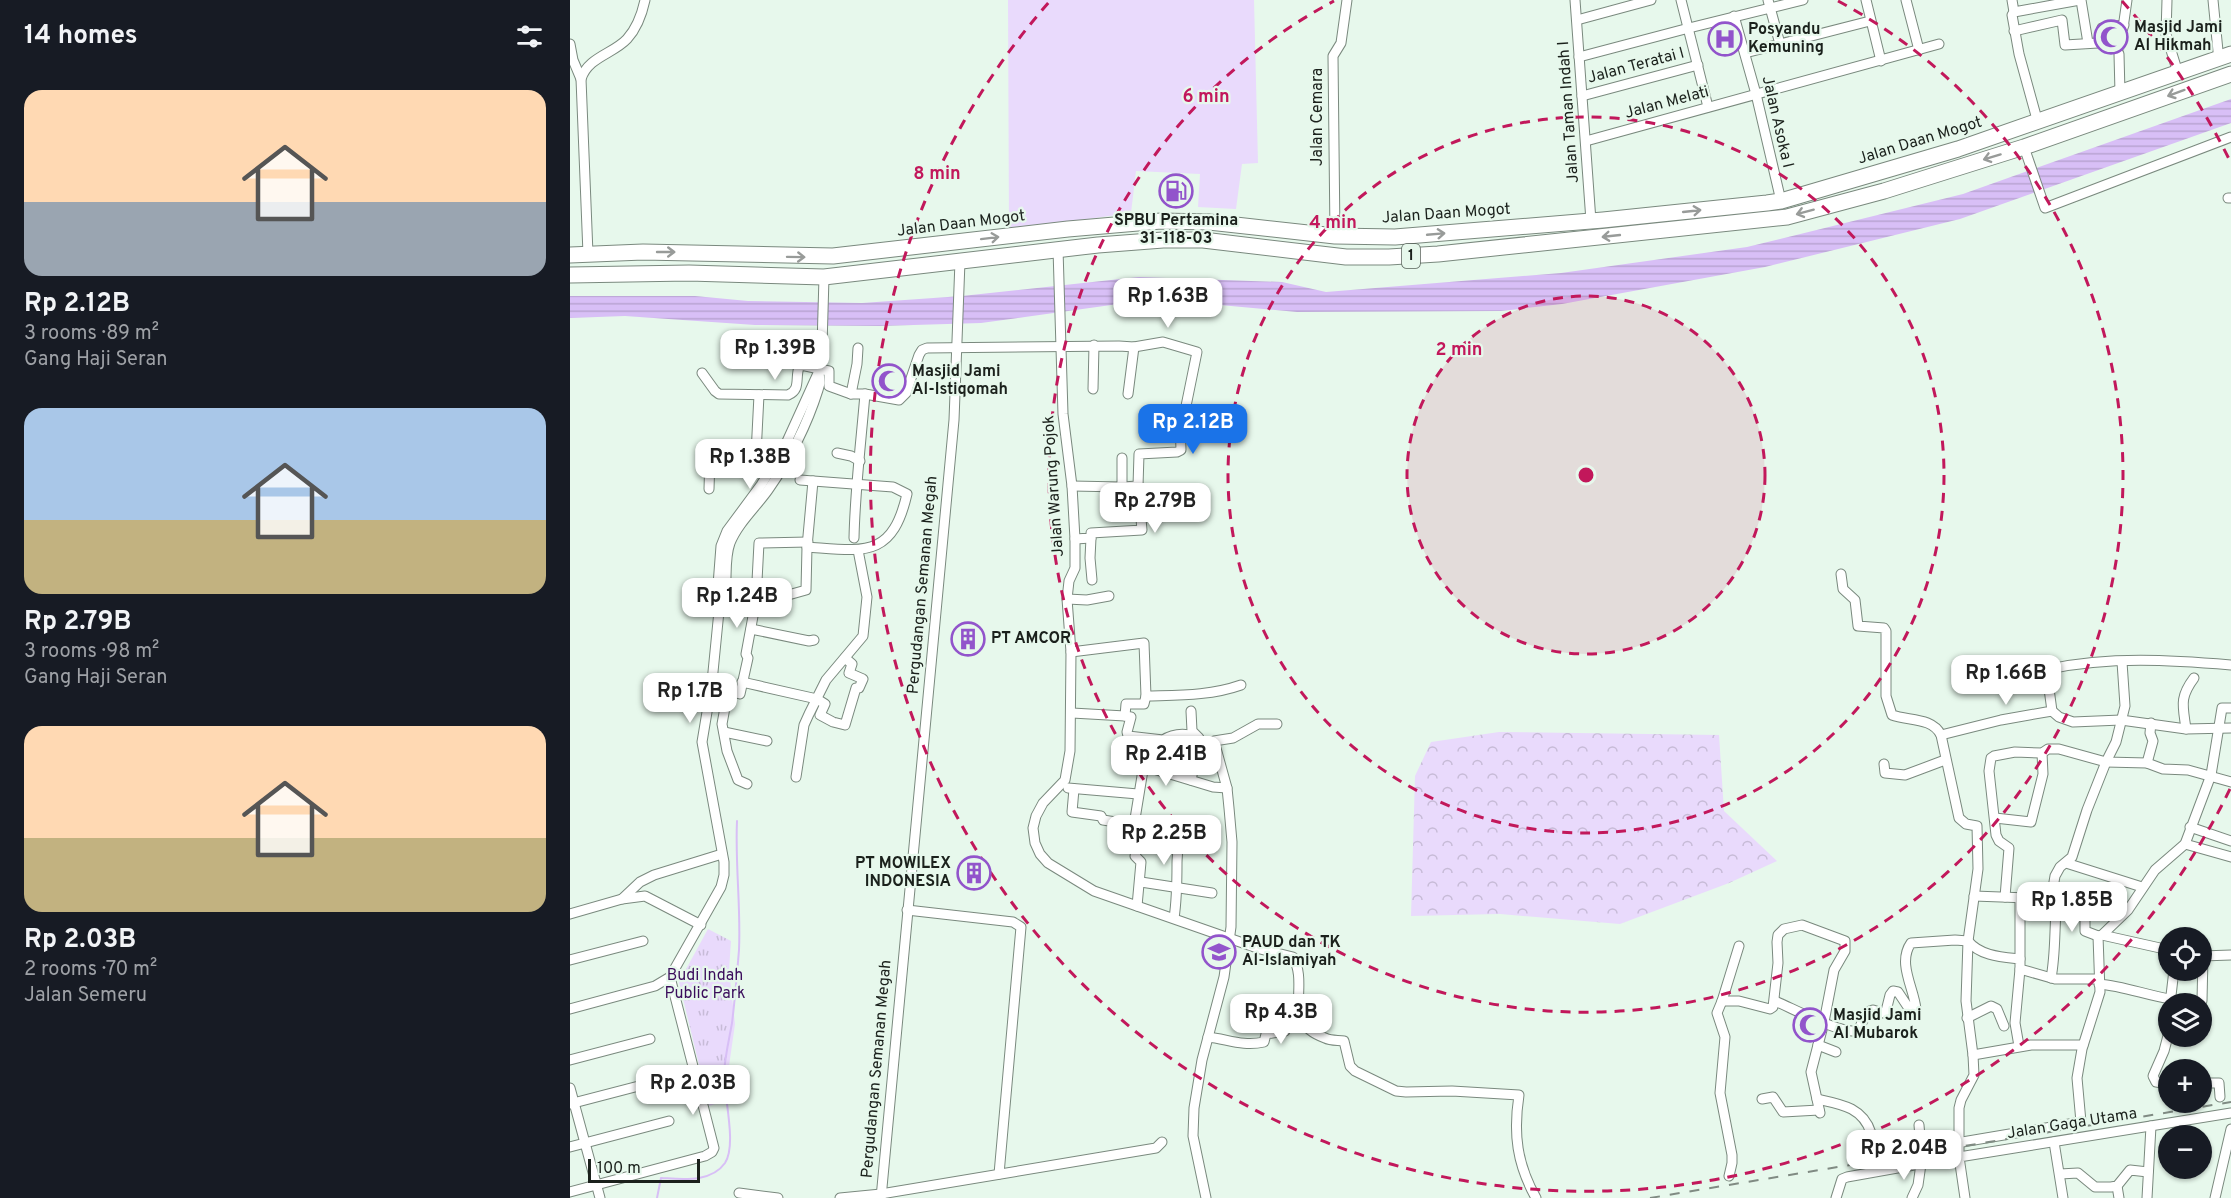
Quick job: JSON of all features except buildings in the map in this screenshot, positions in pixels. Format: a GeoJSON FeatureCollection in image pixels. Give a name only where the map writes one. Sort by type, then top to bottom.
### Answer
{"type":"FeatureCollection","features":[{"type":"Feature","properties":{"kind":"highway","name":"Jalan Daan Mogot"},"geometry":{"type":"LineString","coordinates":[[570,255],[643,252],[815,257],[851,255],[1056,230],[1161,221],[1209,222],[1335,236],[1403,237],[1591,221],[1780,201],[2038,123],[2226,56]]}},
{"type":"Feature","properties":{"kind":"highway","name":"1"},"geometry":{"type":"LineString","coordinates":[[570,275],[722,273],[763,275],[824,284],[959,267],[1058,249],[1163,240],[1203,240],[1346,256],[1399,256],[1787,217],[2025,150],[2231,74]]}},
{"type":"Feature","properties":{"kind":"highway"},"geometry":{"type":"LineString","coordinates":[[1253,246],[1257,245],[1262,238],[1257,227]]}},
{"type":"Feature","properties":{"kind":"highway"},"geometry":{"type":"LineString","coordinates":[[1286,250],[1280,244],[1280,240],[1284,232],[1289,231]]}},
{"type":"Feature","properties":{"kind":"highway"},"geometry":{"type":"LineString","coordinates":[[722,253],[729,258],[730,263],[729,268],[722,273]]}},
{"type":"Feature","properties":{"kind":"highway"},"geometry":{"type":"LineString","coordinates":[[763,255],[755,260],[754,264],[755,269],[763,275]]}},
{"type":"Feature","properties":{"kind":"street"},"geometry":{"type":"LineString","coordinates":[[581,79],[583,73],[593,62],[627,39],[639,21],[645,0]]}},
{"type":"Feature","properties":{"kind":"street","name":"Jalan Cemara"},"geometry":{"type":"LineString","coordinates":[[1335,236],[1333,56],[1341,43],[1347,0]]}},
{"type":"Feature","properties":{"kind":"street","name":"Jalan Taman Indah I"},"geometry":{"type":"LineString","coordinates":[[1575,0],[1591,221]]}},
{"type":"Feature","properties":{"kind":"street"},"geometry":{"type":"LineString","coordinates":[[1577,21],[1651,0]]}},
{"type":"Feature","properties":{"kind":"street"},"geometry":{"type":"LineString","coordinates":[[1681,0],[1708,108]]}},
{"type":"Feature","properties":{"kind":"street"},"geometry":{"type":"LineString","coordinates":[[1579,57],[1734,16],[1769,4],[1803,0]]}},
{"type":"Feature","properties":{"kind":"street"},"geometry":{"type":"LineString","coordinates":[[1866,0],[1881,62]]}},
{"type":"Feature","properties":{"kind":"street"},"geometry":{"type":"LineString","coordinates":[[1905,0],[1919,50]]}},
{"type":"Feature","properties":{"kind":"street"},"geometry":{"type":"LineString","coordinates":[[2012,0],[2014,31],[2038,123]]}},
{"type":"Feature","properties":{"kind":"street"},"geometry":{"type":"LineString","coordinates":[[2014,12],[2081,0],[2088,43]]}},
{"type":"Feature","properties":{"kind":"street"},"geometry":{"type":"LineString","coordinates":[[2014,31],[2061,20],[2065,45],[2098,43],[2102,28],[2123,27],[2127,0]]}},
{"type":"Feature","properties":{"kind":"street"},"geometry":{"type":"LineString","coordinates":[[2167,0],[2166,34],[2178,73]]}},
{"type":"Feature","properties":{"kind":"street"},"geometry":{"type":"LineString","coordinates":[[2212,0],[2218,51],[2226,56]]}},
{"type":"Feature","properties":{"kind":"street"},"geometry":{"type":"LineString","coordinates":[[1769,4],[1780,44]]}},
{"type":"Feature","properties":{"kind":"street","name":"Jalan Asoka I"},"geometry":{"type":"LineString","coordinates":[[1734,16],[1756,94],[1780,201]]}},
{"type":"Feature","properties":{"kind":"street"},"geometry":{"type":"LineString","coordinates":[[1745,53],[1870,21]]}},
{"type":"Feature","properties":{"kind":"street"},"geometry":{"type":"LineString","coordinates":[[570,44],[573,60],[581,79],[588,254]]}},
{"type":"Feature","properties":{"kind":"street","name":"Jalan Melati"},"geometry":{"type":"LineString","coordinates":[[1586,141],[1881,62],[1939,44]]}},
{"type":"Feature","properties":{"kind":"street"},"geometry":{"type":"LineString","coordinates":[[2119,54],[2120,93]]}},
{"type":"Feature","properties":{"kind":"street","name":"Jalan Teratai I"},"geometry":{"type":"LineString","coordinates":[[1582,96],[1698,65]]}},
{"type":"Feature","properties":{"kind":"street"},"geometry":{"type":"LineString","coordinates":[[2025,150],[2044,207],[2231,137]]}},
{"type":"Feature","properties":{"kind":"street","name":"Jalan Warung Pojok"},"geometry":{"type":"LineString","coordinates":[[1058,249],[1063,414],[1072,486],[1075,568],[1069,581],[1067,599],[1072,713],[1067,775],[1060,786],[1042,803],[1035,819],[1033,836],[1040,854],[1053,867],[1084,885],[1260,949],[1293,957],[1298,975],[1298,1014],[1301,1022]]}},
{"type":"Feature","properties":{"kind":"street","name":"Pergudangan Semanan Megah"},"geometry":{"type":"LineString","coordinates":[[881,1196],[953,428],[954,346],[959,267]]}},
{"type":"Feature","properties":{"kind":"street"},"geometry":{"type":"LineString","coordinates":[[570,1009],[655,986],[670,977],[701,925],[723,881],[722,854],[702,742],[711,689],[719,611],[724,599],[723,559],[733,536],[788,450],[818,390],[824,284]]}},
{"type":"Feature","properties":{"kind":"street"},"geometry":{"type":"LineString","coordinates":[[702,374],[719,393],[788,395],[794,393],[797,387],[797,371],[801,365],[829,371],[829,386],[850,394],[865,393],[894,400],[904,397],[919,355],[927,348],[1094,345],[1134,348],[1163,342],[1197,352],[1185,411],[1180,420],[1180,450],[1138,455],[1142,530],[1091,534],[1092,580]]}},
{"type":"Feature","properties":{"kind":"street"},"geometry":{"type":"LineString","coordinates":[[1093,388],[1094,345]]}},
{"type":"Feature","properties":{"kind":"street"},"geometry":{"type":"LineString","coordinates":[[850,394],[858,348]]}},
{"type":"Feature","properties":{"kind":"street"},"geometry":{"type":"LineString","coordinates":[[1128,394],[1134,348]]}},
{"type":"Feature","properties":{"kind":"street"},"geometry":{"type":"LineString","coordinates":[[854,538],[855,485],[860,461],[865,393]]}},
{"type":"Feature","properties":{"kind":"street"},"geometry":{"type":"LineString","coordinates":[[710,489],[710,456],[752,457],[756,454],[759,395]]}},
{"type":"Feature","properties":{"kind":"street"},"geometry":{"type":"LineString","coordinates":[[837,453],[860,461]]}},
{"type":"Feature","properties":{"kind":"street"},"geometry":{"type":"LineString","coordinates":[[1122,458],[1122,487]]}},
{"type":"Feature","properties":{"kind":"street"},"geometry":{"type":"LineString","coordinates":[[747,784],[738,780],[727,751],[722,724],[728,691],[740,694],[748,658],[746,654],[756,600],[759,543],[858,550],[873,547],[886,540],[894,529],[902,513],[907,494],[893,488],[800,480]]}},
{"type":"Feature","properties":{"kind":"street"},"geometry":{"type":"LineString","coordinates":[[756,600],[774,599],[806,590],[807,545],[813,481]]}},
{"type":"Feature","properties":{"kind":"street"},"geometry":{"type":"LineString","coordinates":[[1072,486],[1138,486]]}},
{"type":"Feature","properties":{"kind":"street"},"geometry":{"type":"LineString","coordinates":[[1074,538],[1091,538]]}},
{"type":"Feature","properties":{"kind":"street"},"geometry":{"type":"LineString","coordinates":[[796,777],[804,725],[826,680],[863,636],[867,597],[858,550]]}},
{"type":"Feature","properties":{"kind":"street"},"geometry":{"type":"LineString","coordinates":[[1841,574],[1843,590],[1855,600],[1858,626],[1884,628],[1886,631],[1886,696],[1892,715],[1923,720],[1938,730],[1959,818],[1966,824],[1978,827],[1978,869],[1968,941],[1967,1018],[1974,1075],[1959,1108],[1958,1144],[1965,1198]]}},
{"type":"Feature","properties":{"kind":"street"},"geometry":{"type":"LineString","coordinates":[[1067,599],[1087,600],[1109,596]]}},
{"type":"Feature","properties":{"kind":"street"},"geometry":{"type":"LineString","coordinates":[[751,629],[809,641],[814,640]]}},
{"type":"Feature","properties":{"kind":"street"},"geometry":{"type":"LineString","coordinates":[[1071,652],[1144,643],[1146,696],[1144,704],[1126,704],[1125,716]]}},
{"type":"Feature","properties":{"kind":"street"},"geometry":{"type":"LineString","coordinates":[[742,682],[817,699],[825,704],[820,715],[845,725],[856,688],[859,688],[862,679],[849,673],[852,664],[846,658]]}},
{"type":"Feature","properties":{"kind":"street"},"geometry":{"type":"LineString","coordinates":[[2231,665],[2185,661],[2070,664],[2050,669],[2047,674],[2052,711],[2059,717],[2073,722],[2121,720],[2186,729],[2231,728]]}},
{"type":"Feature","properties":{"kind":"street"},"geometry":{"type":"LineString","coordinates":[[2051,978],[2055,957],[2055,876],[2060,867],[2072,857],[2087,810],[2116,742],[2125,706],[2122,662]]}},
{"type":"Feature","properties":{"kind":"street"},"geometry":{"type":"LineString","coordinates":[[2186,729],[2182,701],[2185,691],[2194,678]]}},
{"type":"Feature","properties":{"kind":"street"},"geometry":{"type":"LineString","coordinates":[[1146,696],[1206,694],[1225,691],[1241,685]]}},
{"type":"Feature","properties":{"kind":"street"},"geometry":{"type":"LineString","coordinates":[[1817,1099],[1842,1104],[1859,1113],[1870,1128],[1876,1156],[2081,1122],[2077,1078],[2083,1045],[2100,992],[2100,936],[2128,910],[2155,870],[2184,844],[2211,775],[2222,708],[2231,708]]}},
{"type":"Feature","properties":{"kind":"street"},"geometry":{"type":"LineString","coordinates":[[1191,711],[1192,731],[1197,737],[1196,764],[1191,780]]}},
{"type":"Feature","properties":{"kind":"street"},"geometry":{"type":"LineString","coordinates":[[1941,735],[2001,720],[2052,711]]}},
{"type":"Feature","properties":{"kind":"street"},"geometry":{"type":"LineString","coordinates":[[1072,713],[1131,717],[1128,736],[1163,740],[1168,736],[1178,734],[1214,741],[1233,738],[1258,724],[1277,724]]}},
{"type":"Feature","properties":{"kind":"street"},"geometry":{"type":"LineString","coordinates":[[2147,763],[2153,741],[2150,733],[2151,723]]}},
{"type":"Feature","properties":{"kind":"street"},"geometry":{"type":"LineString","coordinates":[[724,732],[766,741]]}},
{"type":"Feature","properties":{"kind":"street"},"geometry":{"type":"LineString","coordinates":[[1206,1198],[1193,1131],[1196,1092],[1221,991],[1231,939],[1232,842],[1227,788],[1214,741]]}},
{"type":"Feature","properties":{"kind":"street"},"geometry":{"type":"LineString","coordinates":[[2005,897],[2009,848],[1997,838],[1989,771],[1991,758],[2015,752],[2042,753],[2048,749],[2059,749],[2106,762],[2147,763],[2163,769],[2188,770],[2211,775],[2231,782]]}},
{"type":"Feature","properties":{"kind":"street"},"geometry":{"type":"LineString","coordinates":[[1995,818],[2031,822],[2043,774],[2042,753]]}},
{"type":"Feature","properties":{"kind":"street"},"geometry":{"type":"LineString","coordinates":[[1884,764],[1885,773],[1903,776],[1945,760]]}},
{"type":"Feature","properties":{"kind":"street"},"geometry":{"type":"LineString","coordinates":[[1134,825],[1138,794],[1145,768],[1213,788],[1227,788]]}},
{"type":"Feature","properties":{"kind":"street"},"geometry":{"type":"LineString","coordinates":[[1060,786],[1138,794]]}},
{"type":"Feature","properties":{"kind":"street"},"geometry":{"type":"LineString","coordinates":[[1074,789],[1072,812],[1101,816],[1103,820],[1143,828],[1135,856],[1141,862],[1141,882],[1137,906]]}},
{"type":"Feature","properties":{"kind":"street"},"geometry":{"type":"LineString","coordinates":[[2190,826],[2231,841]]}},
{"type":"Feature","properties":{"kind":"street"},"geometry":{"type":"LineString","coordinates":[[1161,832],[1163,842],[1178,844],[1178,888],[1174,918]]}},
{"type":"Feature","properties":{"kind":"street"},"geometry":{"type":"LineString","coordinates":[[2184,844],[2231,857]]}},
{"type":"Feature","properties":{"kind":"street"},"geometry":{"type":"LineString","coordinates":[[622,899],[640,882],[654,875],[722,854]]}},
{"type":"Feature","properties":{"kind":"street"},"geometry":{"type":"LineString","coordinates":[[2066,863],[2142,887]]}},
{"type":"Feature","properties":{"kind":"street"},"geometry":{"type":"LineString","coordinates":[[640,882],[645,896]]}},
{"type":"Feature","properties":{"kind":"street"},"geometry":{"type":"LineString","coordinates":[[1141,882],[1212,892]]}},
{"type":"Feature","properties":{"kind":"street"},"geometry":{"type":"LineString","coordinates":[[570,914],[622,899],[645,896],[701,925]]}},
{"type":"Feature","properties":{"kind":"street"},"geometry":{"type":"LineString","coordinates":[[1974,896],[2079,900],[2084,902],[2085,906],[2085,931],[2158,948]]}},
{"type":"Feature","properties":{"kind":"street"},"geometry":{"type":"LineString","coordinates":[[2019,1046],[2015,1023],[2020,964],[2020,898]]}},
{"type":"Feature","properties":{"kind":"street"},"geometry":{"type":"LineString","coordinates":[[907,910],[1013,922],[1020,927],[999,1174]]}},
{"type":"Feature","properties":{"kind":"street"},"geometry":{"type":"LineString","coordinates":[[1722,1001],[1739,1001],[1770,1009],[1773,1007],[1778,963],[1777,942],[1778,935],[1784,929],[1802,926],[1841,938],[1846,945],[1834,970],[1824,1023],[1811,1072],[1820,1112],[1783,1112],[1773,1097],[1762,1099]]}},
{"type":"Feature","properties":{"kind":"street"},"geometry":{"type":"LineString","coordinates":[[570,960],[643,941]]}},
{"type":"Feature","properties":{"kind":"street"},"geometry":{"type":"LineString","coordinates":[[1968,941],[1972,947],[2051,978],[2099,982],[2158,998]]}},
{"type":"Feature","properties":{"kind":"street"},"geometry":{"type":"LineString","coordinates":[[1775,1001],[1824,1023],[1847,1031],[1858,1031],[1867,1012],[1886,1011],[1891,993],[1895,990],[1910,1011],[1915,1010],[1916,1006],[1906,968],[1909,945],[1915,942],[1968,941]]}},
{"type":"Feature","properties":{"kind":"street"},"geometry":{"type":"LineString","coordinates":[[1729,1176],[1732,1155],[1720,1093],[1725,1037],[1717,1013],[1739,946]]}},
{"type":"Feature","properties":{"kind":"street"},"geometry":{"type":"LineString","coordinates":[[2212,956],[2231,955]]}},
{"type":"Feature","properties":{"kind":"street"},"geometry":{"type":"LineString","coordinates":[[570,1192],[705,1156],[714,1148],[670,977]]}},
{"type":"Feature","properties":{"kind":"street"},"geometry":{"type":"LineString","coordinates":[[1967,1018],[1991,1006],[1997,1010],[2004,1026]]}},
{"type":"Feature","properties":{"kind":"street"},"geometry":{"type":"LineString","coordinates":[[1208,1037],[1223,1039],[1230,1043],[1256,1044],[1264,1042],[1266,1034],[1285,1031],[1287,1025],[1301,1022],[1323,1038],[1342,1040],[1350,1066],[1355,1071],[1396,1091],[1452,1091],[1519,1095],[1516,1122],[1517,1144],[1521,1167],[1536,1198]]}},
{"type":"Feature","properties":{"kind":"street"},"geometry":{"type":"LineString","coordinates":[[570,1060],[650,1039]]}},
{"type":"Feature","properties":{"kind":"street"},"geometry":{"type":"LineString","coordinates":[[1973,1055],[2041,1044],[2083,1045]]}},
{"type":"Feature","properties":{"kind":"street"},"geometry":{"type":"LineString","coordinates":[[1818,1045],[1836,1052]]}},
{"type":"Feature","properties":{"kind":"street"},"geometry":{"type":"LineString","coordinates":[[2158,1065],[2153,1076],[2158,1082]]}},
{"type":"Feature","properties":{"kind":"street"},"geometry":{"type":"LineString","coordinates":[[572,1103],[658,1081]]}},
{"type":"Feature","properties":{"kind":"street"},"geometry":{"type":"LineString","coordinates":[[2212,1083],[2231,1083]]}},
{"type":"Feature","properties":{"kind":"street"},"geometry":{"type":"LineString","coordinates":[[2219,1083],[2220,1097]]}},
{"type":"Feature","properties":{"kind":"street"},"geometry":{"type":"LineString","coordinates":[[570,1088],[572,1103],[600,1198]]}},
{"type":"Feature","properties":{"kind":"street","name":"Jalan Gaga Utama"},"geometry":{"type":"LineString","coordinates":[[1836,1198],[1842,1179],[1847,1177],[2231,1113]]}},
{"type":"Feature","properties":{"kind":"street"},"geometry":{"type":"LineString","coordinates":[[570,1147],[669,1121]]}},
{"type":"Feature","properties":{"kind":"street"},"geometry":{"type":"LineString","coordinates":[[1919,1125],[1921,1149]]}},
{"type":"Feature","properties":{"kind":"street"},"geometry":{"type":"LineString","coordinates":[[2147,1198],[2151,1126]]}},
{"type":"Feature","properties":{"kind":"street"},"geometry":{"type":"LineString","coordinates":[[2215,1198],[2231,1129]]}},
{"type":"Feature","properties":{"kind":"street","name":"Pergudangan Semanan Megah"},"geometry":{"type":"LineString","coordinates":[[840,1198],[881,1196],[1156,1148],[1162,1142]]}},
{"type":"Feature","properties":{"kind":"street"},"geometry":{"type":"LineString","coordinates":[[2054,1142],[2063,1198]]}},
{"type":"Feature","properties":{"kind":"street"},"geometry":{"type":"LineString","coordinates":[[1912,1198],[1918,1185],[1921,1164]]}},
{"type":"Feature","properties":{"kind":"street"},"geometry":{"type":"LineString","coordinates":[[2060,1174],[2081,1174],[2085,1181],[2095,1187],[2117,1186],[2130,1170],[2148,1172]]}},
{"type":"Feature","properties":{"kind":"street"},"geometry":{"type":"LineString","coordinates":[[2117,1186],[2119,1198]]}},
{"type":"Feature","properties":{"kind":"street"},"geometry":{"type":"LineString","coordinates":[[739,1193],[778,1198]]}},
{"type":"Feature","properties":{"kind":"green space"},"geometry":{"type":"Polygon","coordinates":[[[1008,0],[1254,0],[1258,163],[1242,164],[1236,209],[1198,207],[1200,174],[1136,171],[1131,213],[1009,230],[1008,0]]]}},
{"type":"Feature","properties":{"kind":"green space"},"geometry":{"type":"Polygon","coordinates":[[[1499,732],[1719,735],[1724,811],[1777,861],[1729,883],[1620,924],[1500,914],[1411,916],[1415,776],[1431,742],[1499,732]]]}},
{"type":"Feature","properties":{"kind":"green space","name":"Budi Indah Public Park"},"geometry":{"type":"Polygon","coordinates":[[[708,929],[731,941],[729,970],[735,1024],[724,1101],[709,1106],[679,982],[708,929]]]}},
{"type":"Feature","properties":{"kind":"shaded area"},"geometry":{"type":"Polygon","coordinates":[[[2231,99],[2231,123],[1960,219],[1765,267],[1562,304],[1501,311],[1297,312],[1209,304],[1140,301],[981,323],[880,326],[755,325],[625,316],[570,318],[570,296],[695,296],[748,301],[862,303],[962,296],[1139,277],[1282,282],[1326,292],[1561,273],[1747,247],[1963,194],[2231,99]]]}},
{"type":"Feature","properties":{"kind":"waterway"},"geometry":{"type":"LineString","coordinates":[[657,1198],[661,1178],[704,1177],[719,1169],[725,1163],[728,1155],[730,1133],[724,1073],[732,1023],[739,950],[737,821]]}},
{"type":"Feature","properties":{"kind":"tunnel"},"geometry":{"type":"LineString","coordinates":[[2119,54],[2123,28]]}},
{"type":"Feature","properties":{"kind":"railway"},"geometry":{"type":"LineString","coordinates":[[1650,1198],[2231,1102]]}},
{"type":"Feature","properties":{"kind":"place","name":"Masjid Jami Al Hikmah"},"geometry":{"type":"Point","coordinates":[2111,37]}},
{"type":"Feature","properties":{"kind":"place","name":"Posyandu Kemuning"},"geometry":{"type":"Point","coordinates":[1725,39]}},
{"type":"Feature","properties":{"kind":"place","name":"SPBU Pertamina 31-118-03"},"geometry":{"type":"Point","coordinates":[1176,191]}},
{"type":"Feature","properties":{"kind":"place","name":"Masjid Jami Al-Istiqomah"},"geometry":{"type":"Point","coordinates":[889,381]}},
{"type":"Feature","properties":{"kind":"place","name":"PT AMCOR"},"geometry":{"type":"Point","coordinates":[968,639]}},
{"type":"Feature","properties":{"kind":"place","name":"PT MOWILEX INDONESIA"},"geometry":{"type":"Point","coordinates":[974,873]}},
{"type":"Feature","properties":{"kind":"place","name":"PAUD dan TK Al-Islamiyah"},"geometry":{"type":"Point","coordinates":[1219,952]}},
{"type":"Feature","properties":{"kind":"place","name":"Masjid Jami Al Mubarok"},"geometry":{"type":"Point","coordinates":[1810,1025]}}]}
